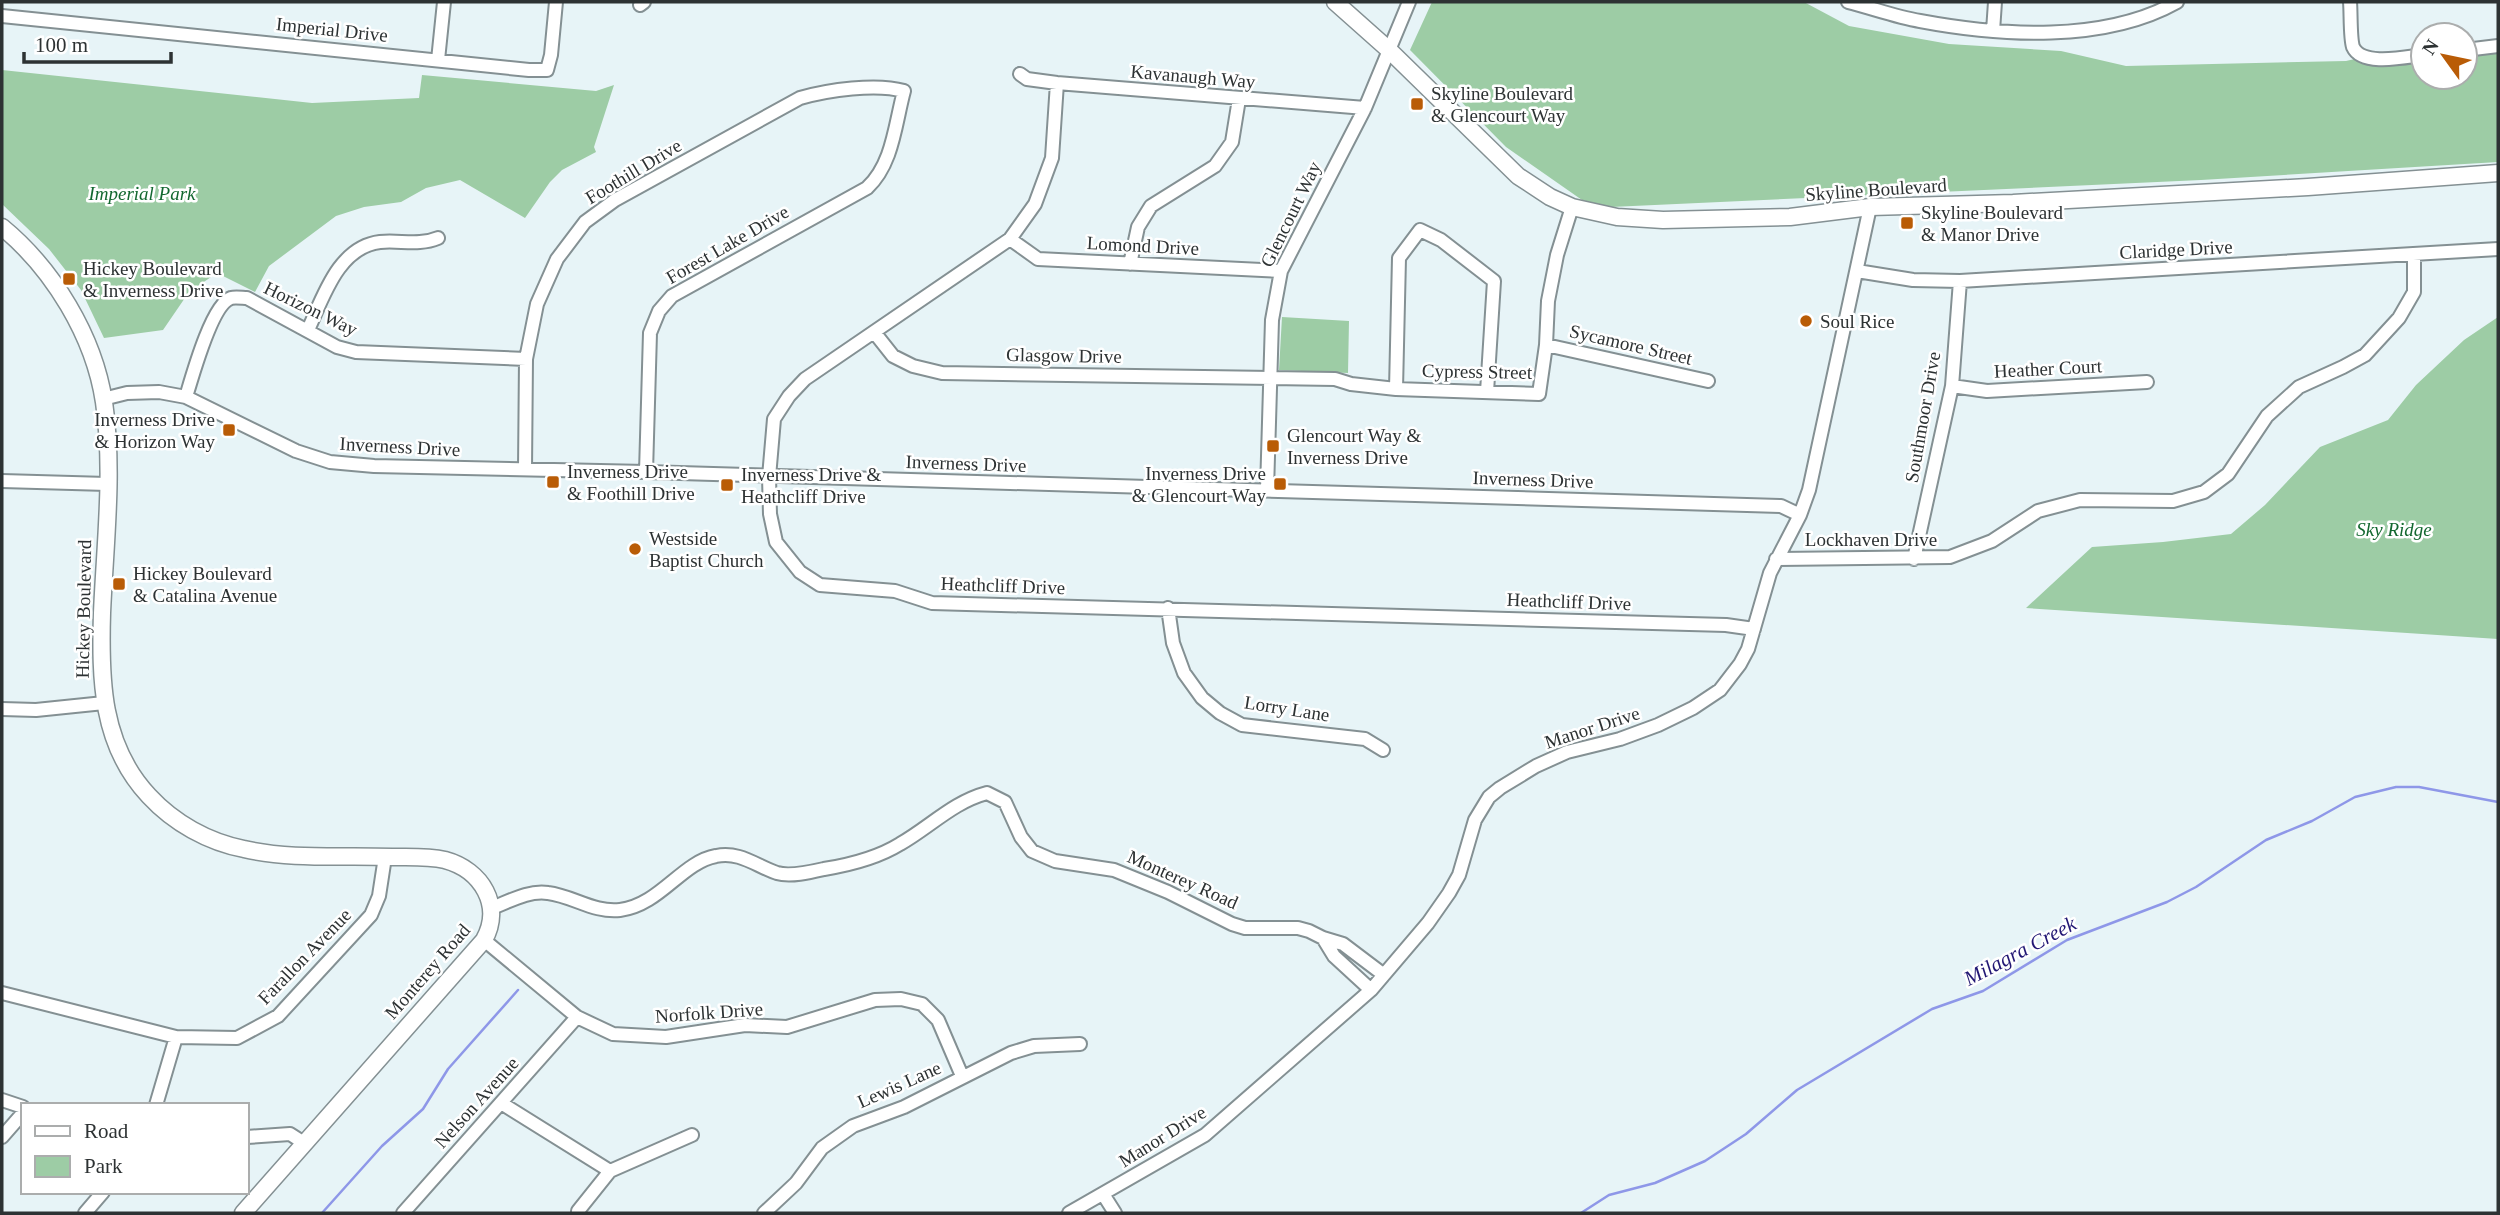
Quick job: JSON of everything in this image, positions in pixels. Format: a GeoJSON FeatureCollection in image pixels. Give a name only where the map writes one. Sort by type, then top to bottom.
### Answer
{"type":"FeatureCollection","features":[{"type":"Feature","properties":{"kind":"main road","name":"Skyline Boulevard"},"geometry":{"type":"LineString","coordinates":[[1335,2],[1389,50],[1518,176],[1550,197],[1572,207],[1617,217],[1662,220],[1790,217],[1870,207],[2026,202],[2308,187],[2498,173]]}},
{"type":"Feature","properties":{"kind":"main road","name":"Hickey Boulevard"},"geometry":{"type":"LineString","coordinates":[[2,227],[38,264],[67,304],[88,349],[103,399],[107,427],[100,657],[104,703],[117,746],[137,782],[162,808],[192,830],[227,845],[263,853],[429,858],[456,864],[484,887],[492,908]]}},
{"type":"Feature","properties":{"kind":"main road","name":"Monterey Road"},"geometry":{"type":"LineString","coordinates":[[249,1211],[304,1143],[484,940],[489,931],[492,908]]}},
{"type":"Feature","properties":{"kind":"street"},"geometry":{"type":"LineString","coordinates":[[438,60],[444,2]]}},
{"type":"Feature","properties":{"kind":"street","name":"Imperial Drive"},"geometry":{"type":"LineString","coordinates":[[2,16],[547,70],[556,2]]}},
{"type":"Feature","properties":{"kind":"street","name":"Glencourt Way"},"geometry":{"type":"LineString","coordinates":[[1267,491],[1268,378],[1272,320],[1281,271],[1365,108],[1409,2]]}},
{"type":"Feature","properties":{"kind":"street"},"geometry":{"type":"LineString","coordinates":[[1848,2],[1918,21],[1993,32],[2052,32],[2112,26],[2157,7],[2178,2]]}},
{"type":"Feature","properties":{"kind":"street"},"geometry":{"type":"LineString","coordinates":[[1993,32],[1995,2]]}},
{"type":"Feature","properties":{"kind":"street"},"geometry":{"type":"LineString","coordinates":[[2350,2],[2353,48],[2362,57],[2380,60],[2409,57]]}},
{"type":"Feature","properties":{"kind":"street"},"geometry":{"type":"LineString","coordinates":[[2479,48],[2498,46]]}},
{"type":"Feature","properties":{"kind":"street","name":"Kavanaugh Way"},"geometry":{"type":"LineString","coordinates":[[1020,74],[1027,79],[1057,83],[1365,108]]}},
{"type":"Feature","properties":{"kind":"street","name":"Heathcliff Drive"},"geometry":{"type":"LineString","coordinates":[[1057,83],[1052,158],[1035,204],[1010,239],[805,379],[789,396],[774,419],[769,477],[770,514],[776,542],[800,572],[820,585],[895,590],[932,603],[1726,625],[1754,629]]}},
{"type":"Feature","properties":{"kind":"street","name":"Foothill Drive"},"geometry":{"type":"LineString","coordinates":[[525,469],[526,359],[537,304],[557,259],[584,222],[615,200],[800,98],[888,86],[904,91]]}},
{"type":"Feature","properties":{"kind":"street","name":"Forest Lake Drive"},"geometry":{"type":"LineString","coordinates":[[646,472],[650,333],[659,311],[672,296],[867,188],[878,177],[886,163],[904,91]]}},
{"type":"Feature","properties":{"kind":"street"},"geometry":{"type":"LineString","coordinates":[[1130,264],[1138,227],[1151,206],[1215,166],[1232,142],[1239,99]]}},
{"type":"Feature","properties":{"kind":"street","name":"Cypress Street"},"geometry":{"type":"LineString","coordinates":[[1268,378],[1335,379],[1351,384],[1396,389],[1539,394],[1546,345],[1548,301],[1557,255],[1572,207]]}},
{"type":"Feature","properties":{"kind":"street","name":"Manor Drive"},"geometry":{"type":"LineString","coordinates":[[1069,1213],[1205,1135],[1371,990],[1449,893],[1459,875],[1475,820],[1489,797],[1514,778],[1551,759],[1649,729],[1676,717],[1720,690],[1740,664],[1776,559],[1800,515],[1809,490],[1870,207]]}},
{"type":"Feature","properties":{"kind":"street"},"geometry":{"type":"LineString","coordinates":[[1396,389],[1399,258],[1420,230],[1441,240],[1494,281],[1487,392]]}},
{"type":"Feature","properties":{"kind":"street"},"geometry":{"type":"LineString","coordinates":[[308,330],[341,264],[361,247],[379,242],[426,243],[438,238]]}},
{"type":"Feature","properties":{"kind":"street","name":"Lomond Drive"},"geometry":{"type":"LineString","coordinates":[[1010,239],[1038,259],[1281,271]]}},
{"type":"Feature","properties":{"kind":"street","name":"Claridge Drive"},"geometry":{"type":"LineString","coordinates":[[1857,271],[1913,280],[1960,281],[2498,249]]}},
{"type":"Feature","properties":{"kind":"street","name":"Lockhaven Drive"},"geometry":{"type":"LineString","coordinates":[[1776,559],[1950,557],[1992,541],[2038,511],[2080,500],[2173,501],[2204,492],[2228,474],[2267,416],[2299,387],[2365,355],[2399,318],[2414,292],[2414,254]]}},
{"type":"Feature","properties":{"kind":"street","name":"Southmoor Drive"},"geometry":{"type":"LineString","coordinates":[[1914,559],[1952,386],[1960,281]]}},
{"type":"Feature","properties":{"kind":"street","name":"Horizon Way"},"geometry":{"type":"LineString","coordinates":[[186,397],[211,326],[221,305],[231,298],[247,298],[337,347],[356,352],[526,359]]}},
{"type":"Feature","properties":{"kind":"street","name":"Glasgow Drive"},"geometry":{"type":"LineString","coordinates":[[874,332],[893,356],[913,366],[942,373],[1268,378]]}},
{"type":"Feature","properties":{"kind":"street","name":"Sycamore Street"},"geometry":{"type":"LineString","coordinates":[[1546,345],[1708,381]]}},
{"type":"Feature","properties":{"kind":"street","name":"Heather Court"},"geometry":{"type":"LineString","coordinates":[[1952,386],[1987,391],[2147,382]]}},
{"type":"Feature","properties":{"kind":"street","name":"Inverness Drive"},"geometry":{"type":"LineString","coordinates":[[103,399],[127,393],[159,392],[186,397],[296,451],[330,462],[374,466],[1781,506],[1800,515]]}},
{"type":"Feature","properties":{"kind":"street"},"geometry":{"type":"LineString","coordinates":[[2,481],[107,484]]}},
{"type":"Feature","properties":{"kind":"street","name":"Lorry Lane"},"geometry":{"type":"LineString","coordinates":[[1168,608],[1173,643],[1184,673],[1202,698],[1220,713],[1242,724],[1365,739],[1383,750]]}},
{"type":"Feature","properties":{"kind":"street"},"geometry":{"type":"LineString","coordinates":[[2,709],[36,710],[104,703]]}},
{"type":"Feature","properties":{"kind":"street","name":"Monterey Road"},"geometry":{"type":"LineString","coordinates":[[492,908],[529,894],[548,893],[596,909],[620,910],[643,904],[698,863],[717,856],[736,856],[779,874],[827,869],[899,845],[968,798],[987,793],[1004,802],[1021,837],[1032,851],[1055,861],[1114,870],[1245,928],[1298,928],[1343,944],[1384,975]]}},
{"type":"Feature","properties":{"kind":"street","name":"Farallon Avenue"},"geometry":{"type":"LineString","coordinates":[[2,993],[176,1037],[237,1038],[278,1016],[371,915],[379,896],[385,857]]}},
{"type":"Feature","properties":{"kind":"street"},"geometry":{"type":"LineString","coordinates":[[1322,938],[1334,956],[1371,990]]}},
{"type":"Feature","properties":{"kind":"street","name":"Norfolk Drive"},"geometry":{"type":"LineString","coordinates":[[484,940],[577,1017],[613,1034],[666,1037],[745,1025],[788,1027],[874,1000],[901,999],[922,1004],[938,1020],[962,1076]]}},
{"type":"Feature","properties":{"kind":"street","name":"Nelson Avenue"},"geometry":{"type":"LineString","coordinates":[[403,1213],[577,1017]]}},
{"type":"Feature","properties":{"kind":"street"},"geometry":{"type":"LineString","coordinates":[[157,1103],[176,1037]]}},
{"type":"Feature","properties":{"kind":"street","name":"Lewis Lane"},"geometry":{"type":"LineString","coordinates":[[764,1213],[796,1184],[822,1147],[871,1118],[904,1107],[1011,1053],[1034,1046],[1080,1044]]}},
{"type":"Feature","properties":{"kind":"street"},"geometry":{"type":"LineString","coordinates":[[2,1100],[21,1106]]}},
{"type":"Feature","properties":{"kind":"street"},"geometry":{"type":"LineString","coordinates":[[501,1103],[610,1171]]}},
{"type":"Feature","properties":{"kind":"street"},"geometry":{"type":"LineString","coordinates":[[2,1137],[21,1115]]}},
{"type":"Feature","properties":{"kind":"street"},"geometry":{"type":"LineString","coordinates":[[248,1137],[290,1134],[304,1143]]}},
{"type":"Feature","properties":{"kind":"street"},"geometry":{"type":"LineString","coordinates":[[578,1211],[610,1171],[692,1135]]}},
{"type":"Feature","properties":{"kind":"street"},"geometry":{"type":"LineString","coordinates":[[85,1213],[101,1194]]}},
{"type":"Feature","properties":{"kind":"street"},"geometry":{"type":"LineString","coordinates":[[1103,1194],[1115,1213]]}},
{"type":"Feature","properties":{"kind":"green space"},"geometry":{"type":"Polygon","coordinates":[[[1432,2],[1804,2],[1849,26],[1949,44],[2061,51],[2126,66],[2346,61],[2385,52],[2409,51],[2409,91],[2479,91],[2479,49],[2498,48],[2498,162],[2201,180],[1611,207],[1582,200],[1506,147],[1410,50],[1432,2]]]}},
{"type":"Feature","properties":{"kind":"green space","name":"Imperial Park"},"geometry":{"type":"Polygon","coordinates":[[[2,70],[312,103],[419,98],[422,75],[596,91],[614,85],[594,147],[596,152],[562,170],[550,182],[525,218],[460,180],[426,188],[401,202],[364,207],[336,216],[269,266],[255,292],[217,273],[189,292],[163,330],[104,338],[81,290],[49,249],[2,204],[2,70]]]}},
{"type":"Feature","properties":{"kind":"green space"},"geometry":{"type":"Polygon","coordinates":[[[1282,317],[1349,321],[1348,373],[1279,370],[1282,317]]]}},
{"type":"Feature","properties":{"kind":"green space","name":"Sky Ridge"},"geometry":{"type":"Polygon","coordinates":[[[2498,317],[2498,639],[2026,608],[2092,547],[2231,534],[2265,505],[2320,447],[2388,420],[2416,385],[2464,340],[2498,317]]]}},
{"type":"Feature","properties":{"kind":"waterway","name":"Milagra Creek"},"geometry":{"type":"LineString","coordinates":[[1581,1213],[1609,1195],[1655,1183],[1705,1161],[1746,1134],[1797,1090],[1932,1009],[1983,991],[2067,940],[2167,902],[2196,887],[2266,840],[2312,821],[2355,797],[2396,787],[2419,787],[2498,802]]}},
{"type":"Feature","properties":{"kind":"waterway"},"geometry":{"type":"LineString","coordinates":[[322,1213],[382,1146],[423,1109],[448,1069],[518,990]]}},
{"type":"Feature","properties":{"kind":"place","name":"Skyline Boulevard & Glencourt Way"},"geometry":{"type":"Point","coordinates":[1417,104]}},
{"type":"Feature","properties":{"kind":"place","name":"Skyline Boulevard & Manor Drive"},"geometry":{"type":"Point","coordinates":[1907,223]}},
{"type":"Feature","properties":{"kind":"place","name":"Hickey Boulevard & Inverness Drive"},"geometry":{"type":"Point","coordinates":[69,279]}},
{"type":"Feature","properties":{"kind":"place","name":"Soul Rice"},"geometry":{"type":"Point","coordinates":[1806,321]}},
{"type":"Feature","properties":{"kind":"place","name":"Inverness Drive & Horizon Way"},"geometry":{"type":"Point","coordinates":[229,430]}},
{"type":"Feature","properties":{"kind":"place","name":"Glencourt Way & Inverness Drive"},"geometry":{"type":"Point","coordinates":[1273,446]}},
{"type":"Feature","properties":{"kind":"place","name":"Inverness Drive & Foothill Drive"},"geometry":{"type":"Point","coordinates":[553,482]}},
{"type":"Feature","properties":{"kind":"place","name":"Inverness Drive & Glencourt Way"},"geometry":{"type":"Point","coordinates":[1280,484]}},
{"type":"Feature","properties":{"kind":"place","name":"Inverness Drive & Heathcliff Drive"},"geometry":{"type":"Point","coordinates":[727,485]}},
{"type":"Feature","properties":{"kind":"place","name":"Westside Baptist Church"},"geometry":{"type":"Point","coordinates":[635,549]}},
{"type":"Feature","properties":{"kind":"place","name":"Hickey Boulevard & Catalina Avenue"},"geometry":{"type":"Point","coordinates":[119,584]}}]}
